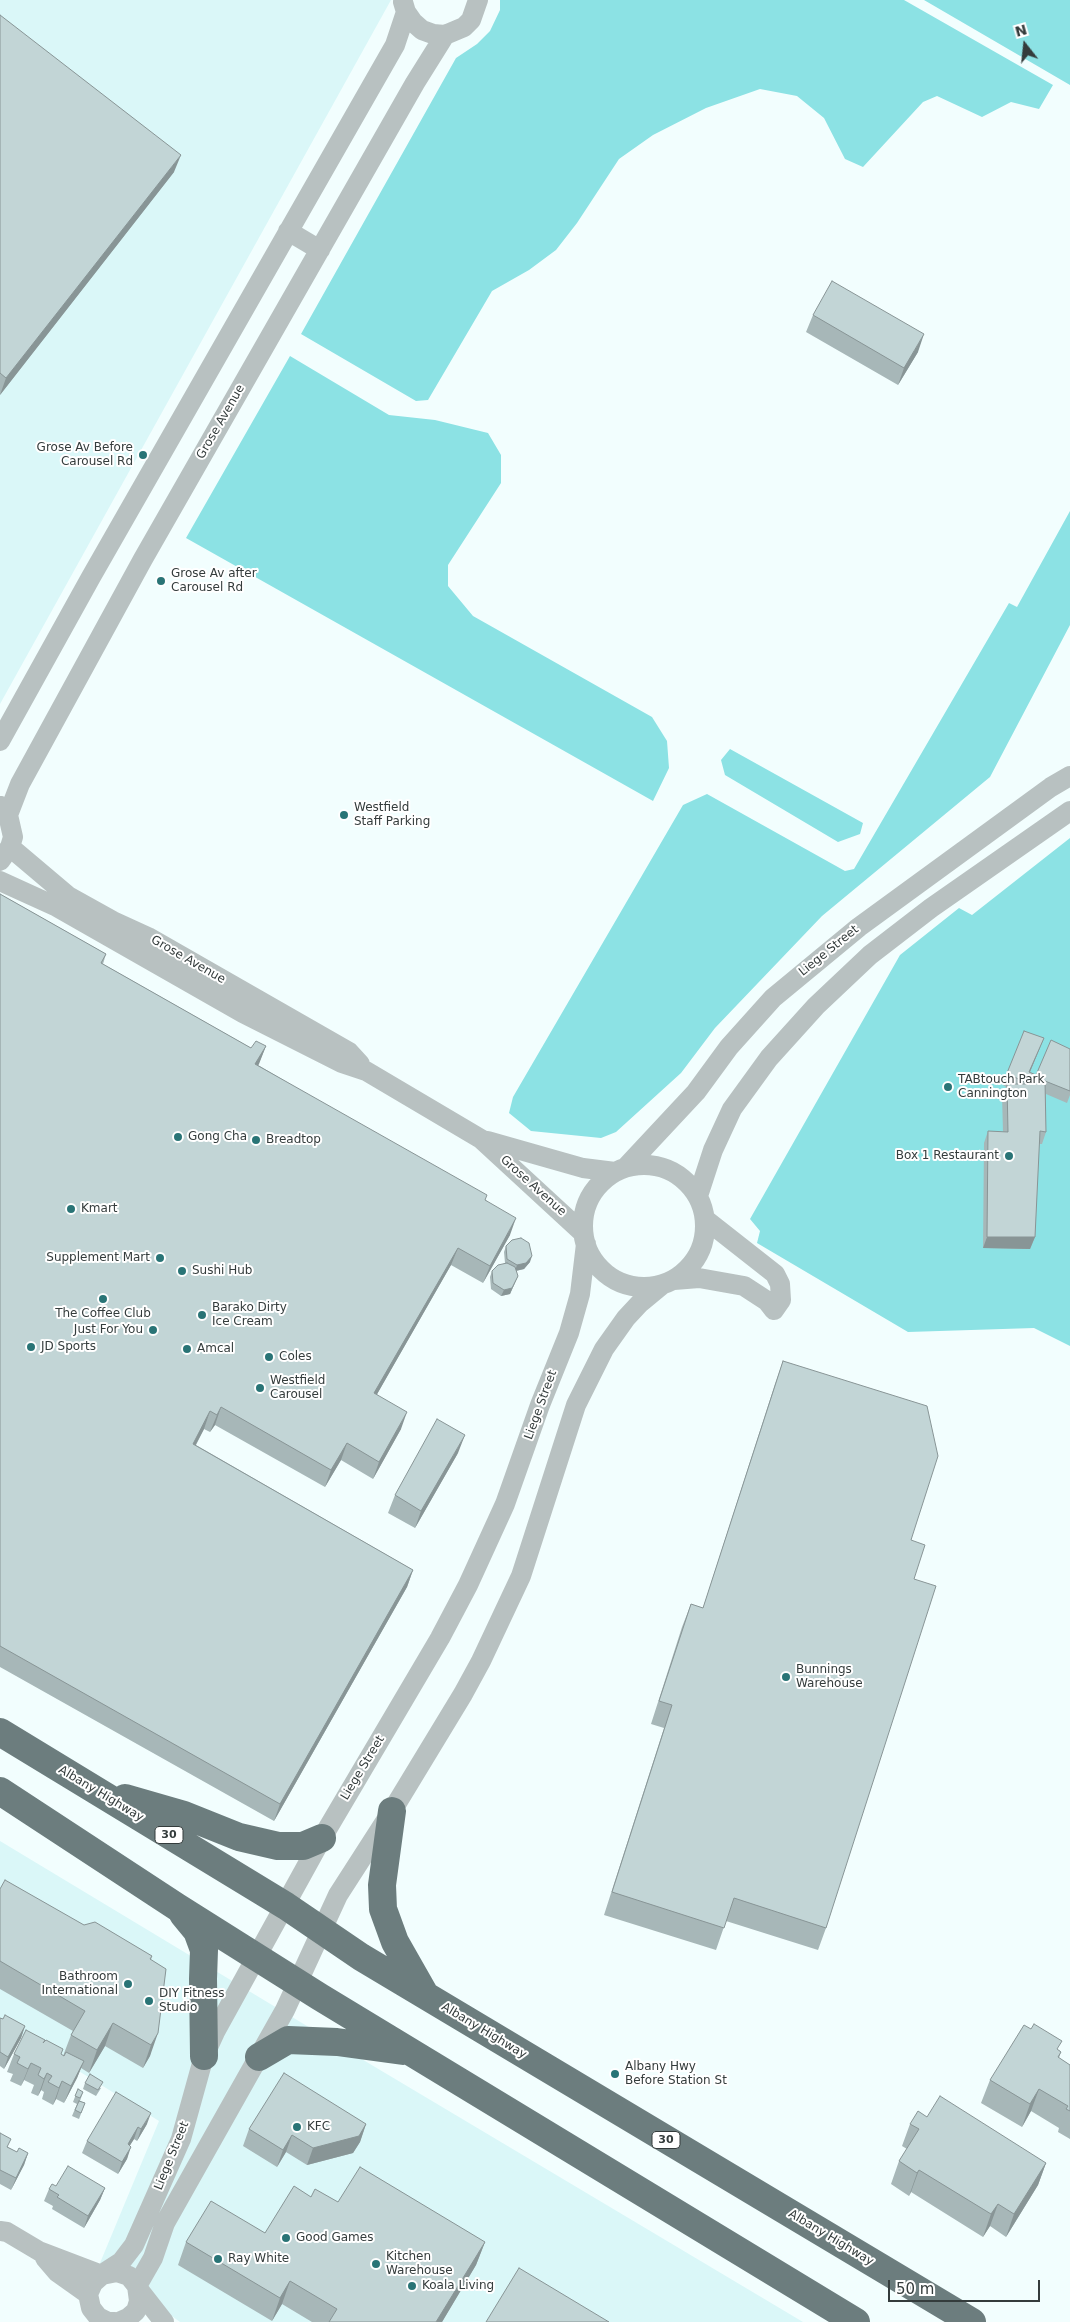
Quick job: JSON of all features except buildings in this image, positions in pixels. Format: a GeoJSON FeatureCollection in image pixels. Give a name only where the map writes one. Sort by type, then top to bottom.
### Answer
{"type":"FeatureCollection","features":[{"type":"Feature","properties":{"kind":"highway","name":"Albany Highway"},"geometry":{"type":"LineString","coordinates":[[0,1732],[286,1906],[322,1929],[344,1946],[425,1996],[972,2322]]}},
{"type":"Feature","properties":{"kind":"highway"},"geometry":{"type":"LineString","coordinates":[[90,1788],[184,1815],[239,1837],[278,1846],[303,1846],[322,1838]]}},
{"type":"Feature","properties":{"kind":"highway"},"geometry":{"type":"LineString","coordinates":[[0,1791],[177,1907],[298,1983],[856,2322]]}},
{"type":"Feature","properties":{"kind":"highway"},"geometry":{"type":"LineString","coordinates":[[392,1810],[382,1886],[382,1909],[395,1942],[425,1996]]}},
{"type":"Feature","properties":{"kind":"highway"},"geometry":{"type":"LineString","coordinates":[[177,1907],[197,1931],[204,1950],[204,2056]]}},
{"type":"Feature","properties":{"kind":"highway"},"geometry":{"type":"LineString","coordinates":[[259,2057],[288,2040],[337,2042],[410,2052]]}},
{"type":"Feature","properties":{"kind":"street"},"geometry":{"type":"LineString","coordinates":[[404,6],[412,22],[422,30],[433,34],[445,35],[455,32],[471,20],[478,0]]}},
{"type":"Feature","properties":{"kind":"street"},"geometry":{"type":"LineString","coordinates":[[0,741],[395,45],[404,6]]}},
{"type":"Feature","properties":{"kind":"street","name":"Grose Avenue"},"geometry":{"type":"LineString","coordinates":[[4,810],[143,559],[445,35]]}},
{"type":"Feature","properties":{"kind":"street"},"geometry":{"type":"LineString","coordinates":[[288,231],[320,250]]}},
{"type":"Feature","properties":{"kind":"street","name":"Liege Street"},"geometry":{"type":"LineString","coordinates":[[620,1170],[696,1092],[729,1047],[773,998],[859,927],[1051,787],[1070,776]]}},
{"type":"Feature","properties":{"kind":"street"},"geometry":{"type":"LineString","coordinates":[[4,810],[13,837],[5,854]]}},
{"type":"Feature","properties":{"kind":"street"},"geometry":{"type":"LineString","coordinates":[[698,1196],[713,1150],[732,1109],[769,1058],[816,1006],[870,955],[931,908],[1070,811]]}},
{"type":"Feature","properties":{"kind":"street","name":"Grose Avenue"},"geometry":{"type":"LineString","coordinates":[[5,854],[68,896],[113,921],[148,937],[349,1052],[366,1071]]}},
{"type":"Feature","properties":{"kind":"street","name":"Grose Avenue"},"geometry":{"type":"LineString","coordinates":[[0,881],[57,908],[243,1013],[342,1063],[366,1071],[481,1139],[585,1238]]}},
{"type":"Feature","properties":{"kind":"street","name":"Grose Avenue"},"geometry":{"type":"LineString","coordinates":[[481,1139],[574,1166],[620,1170]]}},
{"type":"Feature","properties":{"kind":"street"},"geometry":{"type":"LineString","coordinates":[[668,1282],[684,1273],[699,1254],[703,1243],[705,1219],[698,1196],[683,1178],[667,1169],[650,1165],[620,1170],[598,1185],[590,1198],[585,1209],[585,1238],[597,1265],[616,1280],[639,1287],[699,1278],[744,1286],[767,1301],[774,1310],[781,1300],[782,1293],[775,1274],[705,1219]]}},
{"type":"Feature","properties":{"kind":"street","name":"Liege Street"},"geometry":{"type":"LineString","coordinates":[[585,1238],[580,1294],[569,1333],[540,1405],[506,1504],[468,1585],[440,1638],[322,1838],[204,2056],[181,2139],[134,2246],[121,2262],[93,2283],[89,2308],[98,2317],[108,2322],[126,2321],[136,2310],[139,2301],[138,2288],[153,2258],[165,2223],[259,2057],[298,1983],[338,1896],[463,1694],[521,1576],[576,1405],[600,1357],[626,1318],[640,1303],[668,1282]]}},
{"type":"Feature","properties":{"kind":"street"},"geometry":{"type":"LineString","coordinates":[[0,2231],[7,2232],[39,2251],[103,2274],[117,2272],[129,2276],[164,2322]]}},
{"type":"Feature","properties":{"kind":"street"},"geometry":{"type":"LineString","coordinates":[[39,2251],[89,2308]]}},
{"type":"Feature","properties":{"kind":"shaded area"},"geometry":{"type":"Polygon","coordinates":[[[0,0],[391,0],[0,704],[0,0]]]}},
{"type":"Feature","properties":{"kind":"shaded area"},"geometry":{"type":"Polygon","coordinates":[[[500,0],[904,0],[1053,85],[1039,109],[1011,102],[982,117],[937,96],[923,102],[863,167],[845,159],[824,118],[797,96],[760,89],[706,108],[653,135],[619,159],[577,223],[556,250],[529,270],[492,291],[428,400],[416,401],[301,334],[456,58],[477,44],[490,31],[500,10],[500,0]]]}},
{"type":"Feature","properties":{"kind":"shaded area"},"geometry":{"type":"Polygon","coordinates":[[[924,0],[1070,0],[1070,85],[924,0]]]}},
{"type":"Feature","properties":{"kind":"shaded area"},"geometry":{"type":"Polygon","coordinates":[[[290,356],[389,415],[435,420],[488,433],[501,455],[501,483],[448,565],[448,586],[473,616],[652,717],[667,741],[669,768],[653,801],[186,538],[290,356]]]}},
{"type":"Feature","properties":{"kind":"shaded area"},"geometry":{"type":"Polygon","coordinates":[[[1070,511],[1070,625],[990,777],[822,916],[715,1028],[681,1073],[616,1132],[601,1138],[531,1131],[509,1113],[513,1097],[683,805],[707,794],[845,871],[854,869],[1009,603],[1017,607],[1070,511]]]}},
{"type":"Feature","properties":{"kind":"shaded area"},"geometry":{"type":"Polygon","coordinates":[[[730,749],[863,823],[860,834],[838,842],[725,775],[721,760],[730,749]]]}},
{"type":"Feature","properties":{"kind":"shaded area","name":"TABtouch Park Cannington"},"geometry":{"type":"Polygon","coordinates":[[[1070,838],[1070,1346],[1034,1328],[908,1332],[757,1243],[760,1231],[750,1219],[900,955],[959,908],[972,915],[1070,838]]]}},
{"type":"Feature","properties":{"kind":"shaded area"},"geometry":{"type":"Polygon","coordinates":[[[0,1841],[803,2322],[180,2322],[100,2263],[159,2121],[0,2022],[0,1841]]]}},
{"type":"Feature","properties":{"kind":"place","name":"Grose Av Before Carousel Rd"},"geometry":{"type":"Point","coordinates":[143,455]}},
{"type":"Feature","properties":{"kind":"place","name":"Grose Av after Carousel Rd"},"geometry":{"type":"Point","coordinates":[161,581]}},
{"type":"Feature","properties":{"kind":"place","name":"Westfield Staff Parking"},"geometry":{"type":"Point","coordinates":[344,815]}},
{"type":"Feature","properties":{"kind":"place","name":"TABtouch Park Cannington"},"geometry":{"type":"Point","coordinates":[948,1087]}},
{"type":"Feature","properties":{"kind":"place","name":"Gong Cha"},"geometry":{"type":"Point","coordinates":[178,1137]}},
{"type":"Feature","properties":{"kind":"place","name":"Breadtop"},"geometry":{"type":"Point","coordinates":[256,1140]}},
{"type":"Feature","properties":{"kind":"place","name":"Box 1 Restaurant"},"geometry":{"type":"Point","coordinates":[1009,1156]}},
{"type":"Feature","properties":{"kind":"place","name":"Kmart"},"geometry":{"type":"Point","coordinates":[71,1209]}},
{"type":"Feature","properties":{"kind":"place","name":"Supplement Mart"},"geometry":{"type":"Point","coordinates":[160,1258]}},
{"type":"Feature","properties":{"kind":"place","name":"Sushi Hub"},"geometry":{"type":"Point","coordinates":[182,1271]}},
{"type":"Feature","properties":{"kind":"place","name":"The Coffee Club"},"geometry":{"type":"Point","coordinates":[103,1299]}},
{"type":"Feature","properties":{"kind":"place","name":"Barako Dirty Ice Cream"},"geometry":{"type":"Point","coordinates":[202,1315]}},
{"type":"Feature","properties":{"kind":"place","name":"Just For You"},"geometry":{"type":"Point","coordinates":[153,1330]}},
{"type":"Feature","properties":{"kind":"place","name":"JD Sports"},"geometry":{"type":"Point","coordinates":[31,1347]}},
{"type":"Feature","properties":{"kind":"place","name":"Amcal"},"geometry":{"type":"Point","coordinates":[187,1349]}},
{"type":"Feature","properties":{"kind":"place","name":"Coles"},"geometry":{"type":"Point","coordinates":[269,1357]}},
{"type":"Feature","properties":{"kind":"place","name":"Westfield Carousel"},"geometry":{"type":"Point","coordinates":[260,1388]}},
{"type":"Feature","properties":{"kind":"place","name":"Bunnings Warehouse"},"geometry":{"type":"Point","coordinates":[786,1677]}},
{"type":"Feature","properties":{"kind":"place","name":"Bathroom International"},"geometry":{"type":"Point","coordinates":[128,1984]}},
{"type":"Feature","properties":{"kind":"place","name":"DIY Fitness Studio"},"geometry":{"type":"Point","coordinates":[149,2001]}},
{"type":"Feature","properties":{"kind":"place","name":"Albany Hwy Before Station St"},"geometry":{"type":"Point","coordinates":[615,2074]}},
{"type":"Feature","properties":{"kind":"place","name":"KFC"},"geometry":{"type":"Point","coordinates":[297,2127]}},
{"type":"Feature","properties":{"kind":"place","name":"Good Games"},"geometry":{"type":"Point","coordinates":[286,2238]}},
{"type":"Feature","properties":{"kind":"place","name":"Ray White"},"geometry":{"type":"Point","coordinates":[218,2259]}},
{"type":"Feature","properties":{"kind":"place","name":"Kitchen Warehouse"},"geometry":{"type":"Point","coordinates":[376,2264]}},
{"type":"Feature","properties":{"kind":"place","name":"Koala Living"},"geometry":{"type":"Point","coordinates":[412,2286]}}]}
